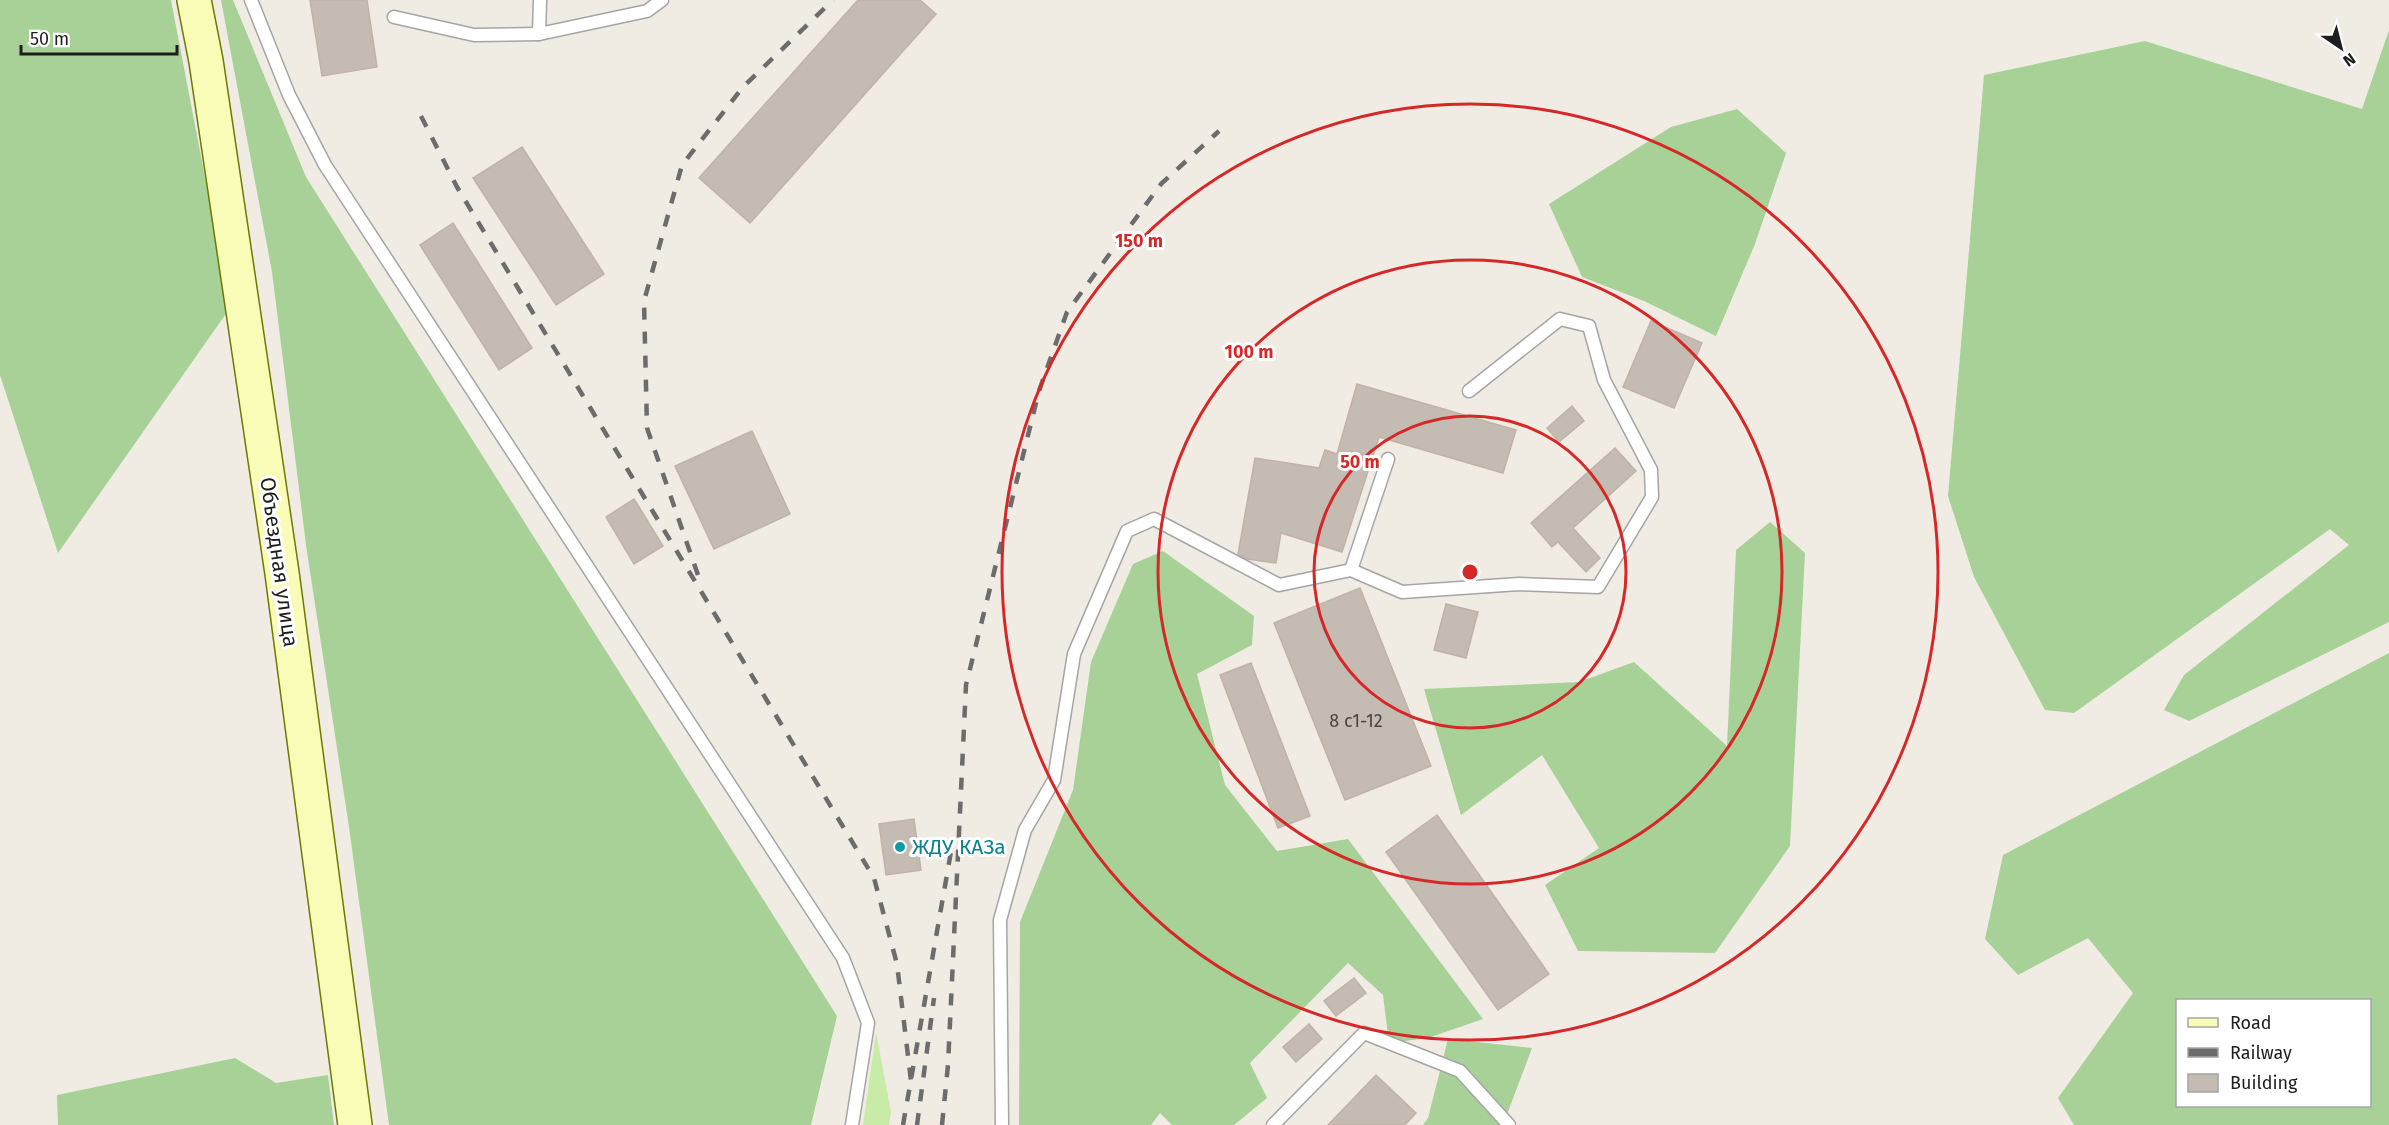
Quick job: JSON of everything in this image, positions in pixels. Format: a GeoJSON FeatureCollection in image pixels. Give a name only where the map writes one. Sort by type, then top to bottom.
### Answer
{"type":"FeatureCollection","features":[{"type":"Feature","properties":{"kind":"main road","name":"Объездная улица"},"geometry":{"type":"LineString","coordinates":[[194,0],[208,72],[282,573],[355,1125]]}},
{"type":"Feature","properties":{"kind":"lane"},"geometry":{"type":"LineString","coordinates":[[251,0],[289,94],[325,165],[843,958],[868,1023],[852,1125]]}},
{"type":"Feature","properties":{"kind":"lane"},"geometry":{"type":"LineString","coordinates":[[539,34],[540,0]]}},
{"type":"Feature","properties":{"kind":"lane"},"geometry":{"type":"LineString","coordinates":[[394,17],[474,35],[539,34],[646,11],[662,0]]}},
{"type":"Feature","properties":{"kind":"lane"},"geometry":{"type":"LineString","coordinates":[[1002,1125],[1000,920],[1025,830],[1054,780],[1074,654],[1127,531],[1154,519],[1279,585],[1351,570],[1402,592],[1519,584],[1598,587],[1652,497],[1651,470],[1604,380],[1589,326],[1560,319],[1470,390]]}},
{"type":"Feature","properties":{"kind":"lane"},"geometry":{"type":"LineString","coordinates":[[1351,570],[1388,459]]}},
{"type":"Feature","properties":{"kind":"lane"},"geometry":{"type":"LineString","coordinates":[[1273,1125],[1364,1033],[1460,1071],[1509,1125]]}},
{"type":"Feature","properties":{"kind":"green space"},"geometry":{"type":"Polygon","coordinates":[[[0,0],[171,0],[230,308],[58,553],[0,375],[0,0]]]}},
{"type":"Feature","properties":{"kind":"green space"},"geometry":{"type":"Polygon","coordinates":[[[221,0],[233,0],[306,177],[837,1016],[811,1125],[389,1125],[349,827],[306,545],[272,272],[221,0]]]}},
{"type":"Feature","properties":{"kind":"green space"},"geometry":{"type":"Polygon","coordinates":[[[2389,30],[2389,622],[2189,721],[2164,710],[2184,675],[2349,545],[2330,529],[2074,713],[2045,710],[1974,577],[1948,496],[1984,75],[2145,41],[2362,109],[2389,30]]]}},
{"type":"Feature","properties":{"kind":"green space"},"geometry":{"type":"Polygon","coordinates":[[[1737,109],[1786,153],[1755,244],[1716,336],[1644,301],[1582,277],[1549,204],[1671,127],[1737,109]]]}},
{"type":"Feature","properties":{"kind":"green space"},"geometry":{"type":"Polygon","coordinates":[[[1770,522],[1805,553],[1790,846],[1715,953],[1578,951],[1545,885],[1599,848],[1542,755],[1461,815],[1424,689],[1579,682],[1634,662],[1727,746],[1736,550],[1770,522]]]}},
{"type":"Feature","properties":{"kind":"green space"},"geometry":{"type":"Polygon","coordinates":[[[1163,551],[1254,616],[1252,645],[1197,674],[1225,785],[1277,851],[1348,839],[1483,1019],[1428,1038],[1389,1043],[1383,995],[1348,963],[1250,1063],[1267,1098],[1234,1125],[1172,1125],[1160,1113],[1151,1125],[1019,1125],[1020,922],[1073,790],[1091,662],[1133,564],[1163,551]]]}},
{"type":"Feature","properties":{"kind":"green space"},"geometry":{"type":"Polygon","coordinates":[[[2389,653],[2389,1125],[2074,1125],[2058,1098],[2133,993],[2088,938],[2018,975],[1985,939],[2003,855],[2389,653]]]}},
{"type":"Feature","properties":{"kind":"green space"},"geometry":{"type":"Polygon","coordinates":[[[876,1032],[891,1112],[889,1125],[863,1125],[876,1032]]]}},
{"type":"Feature","properties":{"kind":"green space"},"geometry":{"type":"Polygon","coordinates":[[[1448,1039],[1532,1048],[1503,1125],[1423,1125],[1428,1118],[1448,1039]]]}},
{"type":"Feature","properties":{"kind":"green space"},"geometry":{"type":"Polygon","coordinates":[[[235,1058],[276,1083],[328,1075],[334,1125],[58,1125],[57,1095],[235,1058]]]}},
{"type":"Feature","properties":{"kind":"building"},"geometry":{"type":"Polygon","coordinates":[[[310,0],[367,0],[377,67],[322,76],[310,0]]]}},
{"type":"Feature","properties":{"kind":"building"},"geometry":{"type":"Polygon","coordinates":[[[858,0],[920,0],[936,14],[750,223],[699,178],[858,0]]]}},
{"type":"Feature","properties":{"kind":"building"},"geometry":{"type":"Polygon","coordinates":[[[522,147],[604,274],[556,305],[473,178],[522,147]]]}},
{"type":"Feature","properties":{"kind":"building"},"geometry":{"type":"Polygon","coordinates":[[[453,223],[532,348],[499,370],[420,245],[453,223]]]}},
{"type":"Feature","properties":{"kind":"building"},"geometry":{"type":"Polygon","coordinates":[[[1651,321],[1702,343],[1674,408],[1623,387],[1651,321]]]}},
{"type":"Feature","properties":{"kind":"building"},"geometry":{"type":"Polygon","coordinates":[[[1357,384],[1516,430],[1503,473],[1379,437],[1342,552],[1281,533],[1276,563],[1247,559],[1238,554],[1255,458],[1319,468],[1325,450],[1337,454],[1357,384]]]}},
{"type":"Feature","properties":{"kind":"building"},"geometry":{"type":"Polygon","coordinates":[[[1572,406],[1584,421],[1559,442],[1547,428],[1572,406]]]}},
{"type":"Feature","properties":{"kind":"building"},"geometry":{"type":"Polygon","coordinates":[[[752,431],[790,514],[714,549],[675,466],[752,431]]]}},
{"type":"Feature","properties":{"kind":"building"},"geometry":{"type":"Polygon","coordinates":[[[1615,448],[1636,471],[1573,528],[1600,558],[1586,572],[1558,542],[1552,547],[1531,523],[1615,448]]]}},
{"type":"Feature","properties":{"kind":"building"},"geometry":{"type":"Polygon","coordinates":[[[634,499],[663,546],[634,564],[606,517],[634,499]]]}},
{"type":"Feature","properties":{"kind":"building"},"geometry":{"type":"Polygon","coordinates":[[[1360,588],[1431,766],[1345,800],[1274,623],[1360,588]]]}},
{"type":"Feature","properties":{"kind":"building"},"geometry":{"type":"Polygon","coordinates":[[[1446,604],[1478,612],[1466,658],[1434,650],[1446,604]]]}},
{"type":"Feature","properties":{"kind":"building"},"geometry":{"type":"Polygon","coordinates":[[[1251,663],[1310,816],[1278,828],[1220,675],[1251,663]]]}},
{"type":"Feature","properties":{"kind":"building"},"geometry":{"type":"Polygon","coordinates":[[[1437,815],[1549,974],[1498,1010],[1386,852],[1437,815]]]}},
{"type":"Feature","properties":{"kind":"building","name":"ЖДУ КАЗа"},"geometry":{"type":"Polygon","coordinates":[[[914,819],[921,870],[886,875],[879,824],[914,819]]]}},
{"type":"Feature","properties":{"kind":"building"},"geometry":{"type":"Polygon","coordinates":[[[1354,978],[1366,993],[1336,1016],[1324,1001],[1354,978]]]}},
{"type":"Feature","properties":{"kind":"building"},"geometry":{"type":"Polygon","coordinates":[[[1309,1024],[1322,1039],[1296,1062],[1283,1047],[1309,1024]]]}},
{"type":"Feature","properties":{"kind":"building"},"geometry":{"type":"Polygon","coordinates":[[[1376,1075],[1416,1113],[1405,1125],[1328,1125],[1376,1075]]]}},
{"type":"Feature","properties":{"kind":"railway"},"geometry":{"type":"LineString","coordinates":[[698,575],[647,428],[644,301],[682,165],[743,87],[833,0]]}},
{"type":"Feature","properties":{"kind":"railway"},"geometry":{"type":"LineString","coordinates":[[421,116],[457,187],[874,878],[897,964],[911,1081]]}},
{"type":"Feature","properties":{"kind":"railway"},"geometry":{"type":"LineString","coordinates":[[942,1125],[948,1065],[966,685],[1039,391],[1067,312],[1161,184],[1219,131]]}},
{"type":"Feature","properties":{"kind":"railway"},"geometry":{"type":"LineString","coordinates":[[903,1125],[952,846]]}},
{"type":"Feature","properties":{"kind":"railway"},"geometry":{"type":"LineString","coordinates":[[917,1125],[934,998]]}},
{"type":"Feature","properties":{"kind":"place","name":"ЖДУ КАЗа"},"geometry":{"type":"Point","coordinates":[900,847]}}]}
